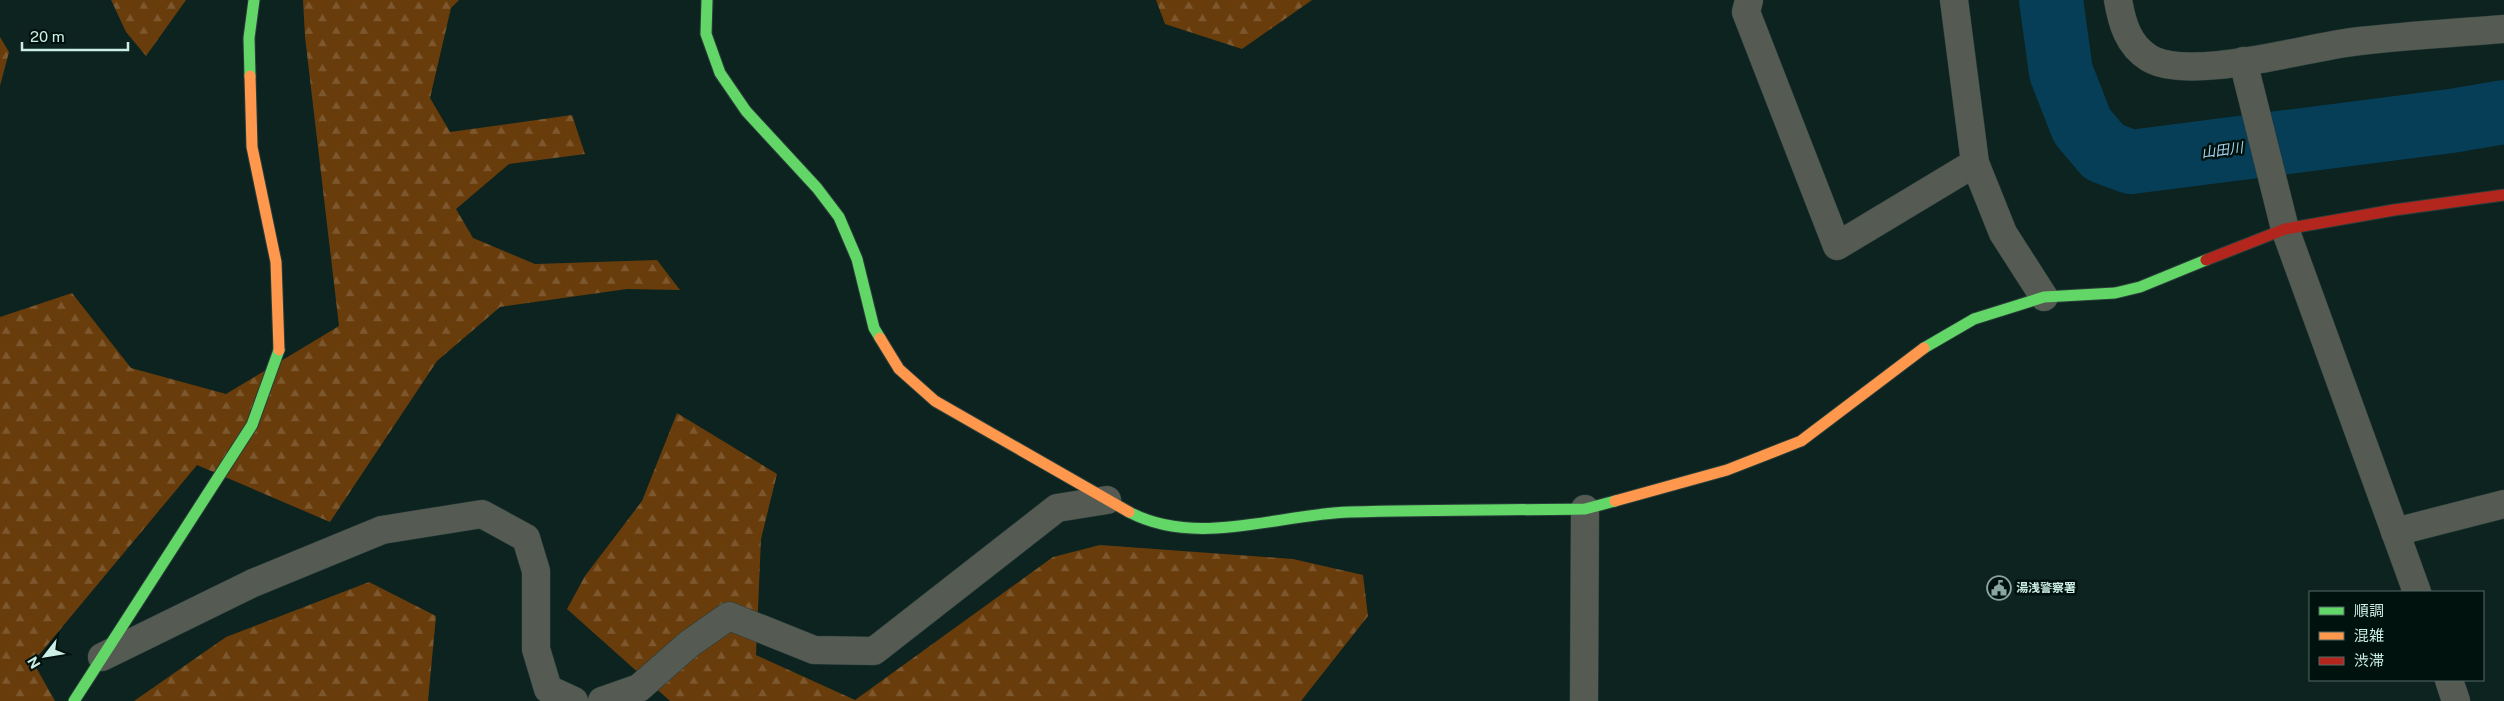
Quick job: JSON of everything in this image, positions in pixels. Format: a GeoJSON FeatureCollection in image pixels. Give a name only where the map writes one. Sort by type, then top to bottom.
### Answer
{"type":"FeatureCollection","features":[{"type":"Feature","properties":{"kind":"street"},"geometry":{"type":"LineString","coordinates":[[74,701],[252,425],[280,348],[276,262],[252,147],[249,38],[254,0]]}},
{"type":"Feature","properties":{"kind":"street"},"geometry":{"type":"LineString","coordinates":[[707,0],[706,34],[720,73],[746,111],[817,188],[839,217],[856,260],[874,328],[899,369],[935,401],[1107,500],[1144,519],[1185,528],[1212,528],[1347,512],[1586,509],[1727,470],[1801,441],[1923,348],[1974,319],[2044,297],[2115,293],[2140,287],[2281,217],[2394,210],[2504,195]]}},
{"type":"Feature","properties":{"kind":"street"},"geometry":{"type":"LineString","coordinates":[[1749,0],[1746,12],[1837,246],[1976,163]]}},
{"type":"Feature","properties":{"kind":"street"},"geometry":{"type":"LineString","coordinates":[[1954,0],[1976,163],[2003,233],[2044,297]]}},
{"type":"Feature","properties":{"kind":"street"},"geometry":{"type":"LineString","coordinates":[[2118,0],[2123,28],[2136,46],[2150,59],[2187,67],[2243,61],[2350,42],[2504,29]]}},
{"type":"Feature","properties":{"kind":"street"},"geometry":{"type":"LineString","coordinates":[[2243,61],[2281,217],[2417,591]]}},
{"type":"Feature","properties":{"kind":"street"},"geometry":{"type":"LineString","coordinates":[[602,701],[639,688],[689,644],[729,616],[814,650],[874,651],[1057,508],[1107,500]]}},
{"type":"Feature","properties":{"kind":"street"},"geometry":{"type":"LineString","coordinates":[[2395,532],[2504,504]]}},
{"type":"Feature","properties":{"kind":"street"},"geometry":{"type":"LineString","coordinates":[[1584,701],[1586,509]]}},
{"type":"Feature","properties":{"kind":"street"},"geometry":{"type":"LineString","coordinates":[[102,657],[253,583],[382,530],[482,514],[526,538],[536,571],[536,649],[548,689],[574,701]]}},
{"type":"Feature","properties":{"kind":"street"},"geometry":{"type":"LineString","coordinates":[[2448,681],[2456,701]]}},
{"type":"Feature","properties":{"kind":"green space"},"geometry":{"type":"Polygon","coordinates":[[[111,0],[186,0],[146,56],[126,32],[111,0]]]}},
{"type":"Feature","properties":{"kind":"green space"},"geometry":{"type":"Polygon","coordinates":[[[303,0],[459,0],[451,8],[430,98],[450,132],[572,115],[585,154],[509,164],[456,209],[473,238],[535,264],[657,260],[680,290],[627,289],[500,307],[437,361],[330,522],[197,465],[33,662],[55,701],[0,701],[0,317],[72,293],[131,368],[226,394],[339,326],[305,37],[303,0]]]}},
{"type":"Feature","properties":{"kind":"green space"},"geometry":{"type":"Polygon","coordinates":[[[1156,0],[1312,0],[1242,49],[1165,24],[1156,0]]]}},
{"type":"Feature","properties":{"kind":"green space"},"geometry":{"type":"Polygon","coordinates":[[[0,37],[9,52],[0,86],[0,37]]]}},
{"type":"Feature","properties":{"kind":"green space"},"geometry":{"type":"Polygon","coordinates":[[[677,413],[777,474],[761,539],[756,655],[855,700],[1053,557],[1100,545],[1293,559],[1363,575],[1368,616],[1301,701],[670,701],[567,609],[585,576],[642,501],[677,413]]]}},
{"type":"Feature","properties":{"kind":"green space"},"geometry":{"type":"Polygon","coordinates":[[[369,582],[436,616],[428,701],[134,701],[226,637],[369,582]]]}},
{"type":"Feature","properties":{"kind":"waterway","name":"山田川"},"geometry":{"type":"LineString","coordinates":[[2051,0],[2061,72],[2082,126],[2104,152],[2131,162],[2451,121],[2504,112]]}},
{"type":"Feature","properties":{"kind":"traffic: fast"},"geometry":{"type":"LineString","coordinates":[[250,76],[249,38],[254,0]]}},
{"type":"Feature","properties":{"kind":"traffic: fast"},"geometry":{"type":"LineString","coordinates":[[707,0],[706,34],[720,73],[746,111],[817,188],[839,217],[857,259],[874,328],[880,338]]}},
{"type":"Feature","properties":{"kind":"traffic: fast"},"geometry":{"type":"LineString","coordinates":[[1924,348],[1974,319],[2044,297],[2115,293],[2140,287],[2206,260]]}},
{"type":"Feature","properties":{"kind":"traffic: fast"},"geometry":{"type":"LineString","coordinates":[[74,701],[252,425],[279,350]]}},
{"type":"Feature","properties":{"kind":"traffic: fast"},"geometry":{"type":"LineString","coordinates":[[1129,512],[1155,522],[1182,527],[1210,528],[1350,512],[1585,509],[1615,501]]}},
{"type":"Feature","properties":{"kind":"traffic: slow"},"geometry":{"type":"LineString","coordinates":[[250,76],[252,147],[276,262],[279,350]]}},
{"type":"Feature","properties":{"kind":"traffic: slow"},"geometry":{"type":"LineString","coordinates":[[880,338],[899,369],[935,401],[1129,512]]}},
{"type":"Feature","properties":{"kind":"traffic: slow"},"geometry":{"type":"LineString","coordinates":[[1615,501],[1727,470],[1801,441],[1924,348]]}},
{"type":"Feature","properties":{"kind":"traffic: jam"},"geometry":{"type":"LineString","coordinates":[[2206,260],[2285,229],[2394,210],[2504,195]]}},
{"type":"Feature","properties":{"kind":"place","name":"湯浅警察署"},"geometry":{"type":"Point","coordinates":[1999,588]}}]}
